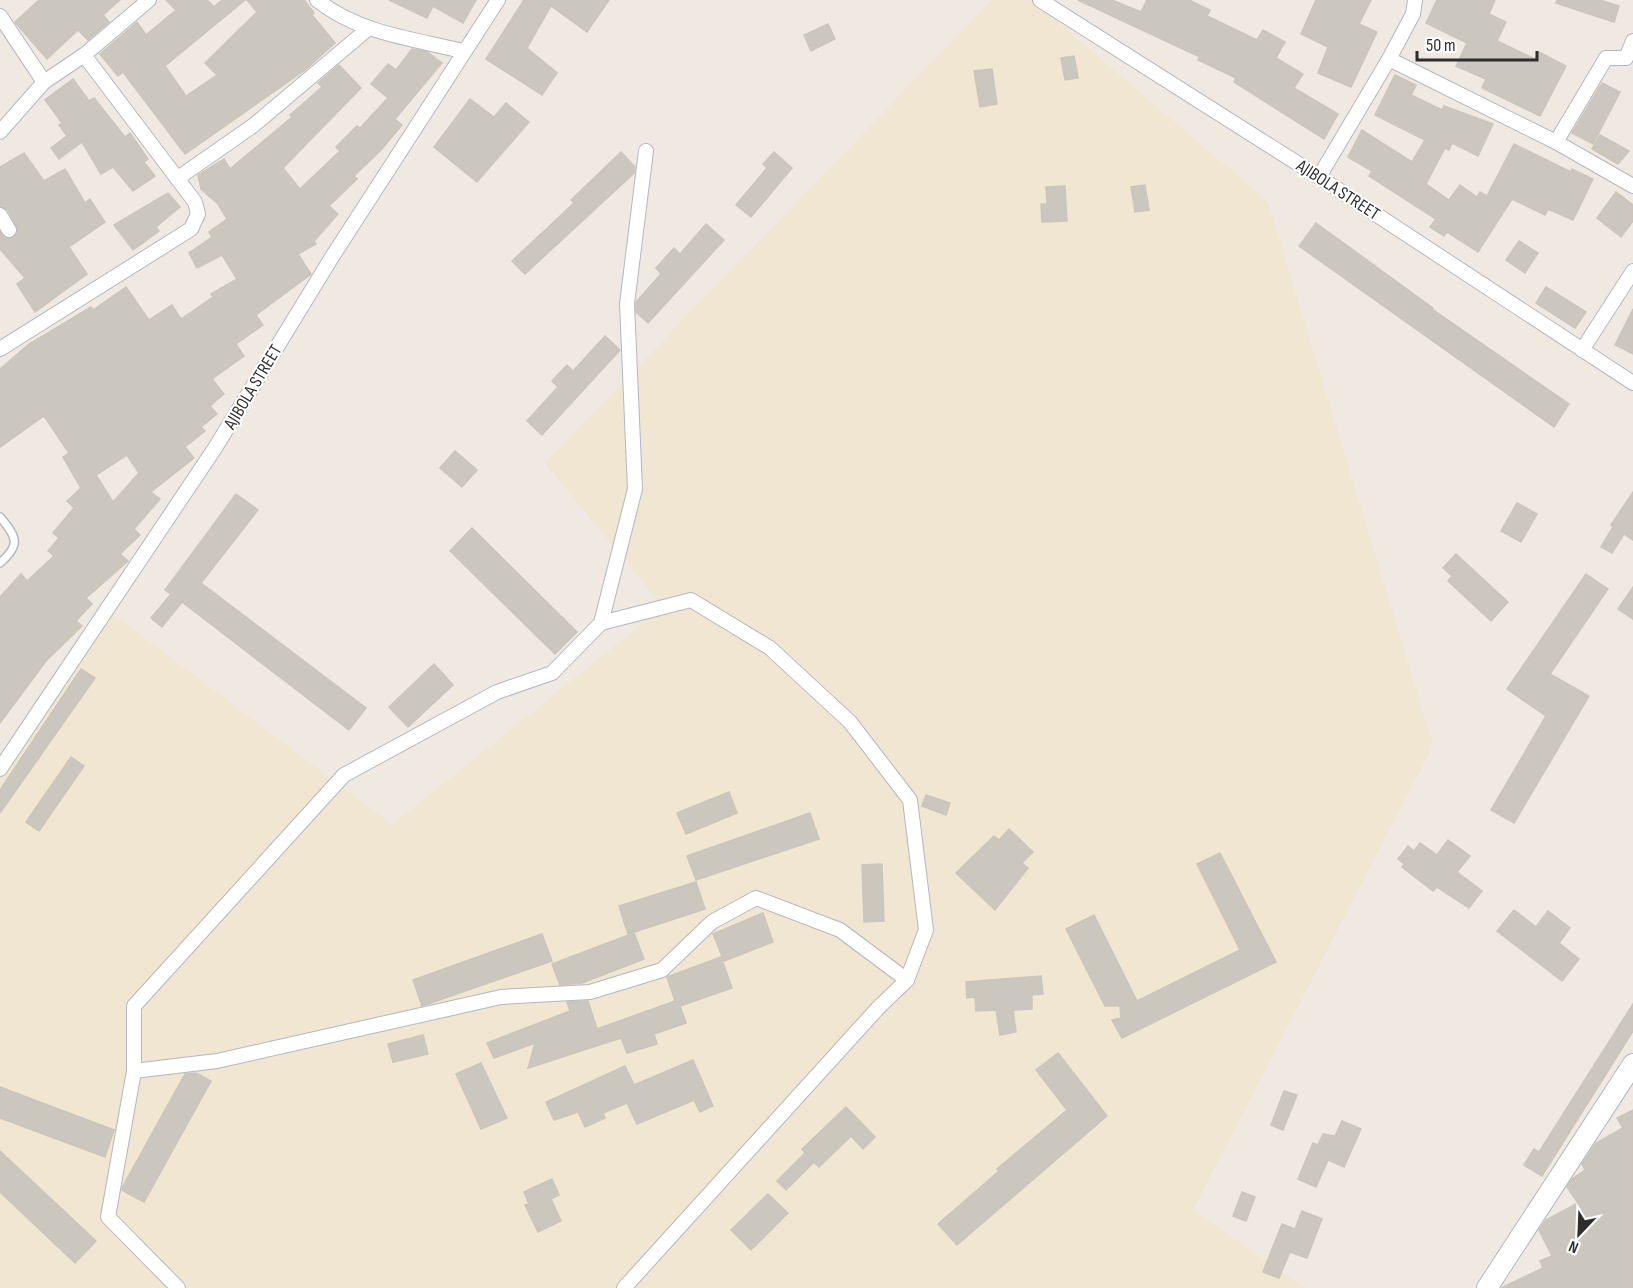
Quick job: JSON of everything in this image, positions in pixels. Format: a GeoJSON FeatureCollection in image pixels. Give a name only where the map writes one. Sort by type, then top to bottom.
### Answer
{"type":"FeatureCollection","features":[{"type":"Feature","properties":{"kind":"street"},"geometry":{"type":"LineString","coordinates":[[0,132],[44,82],[84,55],[149,0]]}},
{"type":"Feature","properties":{"kind":"street"},"geometry":{"type":"LineString","coordinates":[[317,0],[335,15],[369,28],[463,51]]}},
{"type":"Feature","properties":{"kind":"street","name":"AJIBOLA STREET"},"geometry":{"type":"LineString","coordinates":[[0,769],[215,448],[332,257],[498,0]]}},
{"type":"Feature","properties":{"kind":"street","name":"AJIBOLA STREET"},"geometry":{"type":"LineString","coordinates":[[1040,0],[1319,177],[1633,383]]}},
{"type":"Feature","properties":{"kind":"street"},"geometry":{"type":"LineString","coordinates":[[1319,177],[1389,59],[1413,14],[1415,0]]}},
{"type":"Feature","properties":{"kind":"street"},"geometry":{"type":"LineString","coordinates":[[0,16],[44,82]]}},
{"type":"Feature","properties":{"kind":"street"},"geometry":{"type":"LineString","coordinates":[[178,178],[254,126],[369,28]]}},
{"type":"Feature","properties":{"kind":"street"},"geometry":{"type":"LineString","coordinates":[[1556,142],[1606,58],[1626,58],[1633,41]]}},
{"type":"Feature","properties":{"kind":"street"},"geometry":{"type":"LineString","coordinates":[[0,349],[191,229],[198,214],[195,202],[178,178],[84,55]]}},
{"type":"Feature","properties":{"kind":"street"},"geometry":{"type":"LineString","coordinates":[[1389,59],[1556,142],[1633,186]]}},
{"type":"Feature","properties":{"kind":"street"},"geometry":{"type":"LineString","coordinates":[[178,1288],[108,1217],[134,1071],[134,1006],[344,775],[497,692],[552,673],[601,623],[635,489],[627,304],[646,151]]}},
{"type":"Feature","properties":{"kind":"street"},"geometry":{"type":"LineString","coordinates":[[0,214],[9,230]]}},
{"type":"Feature","properties":{"kind":"street"},"geometry":{"type":"LineString","coordinates":[[1582,350],[1633,271]]}},
{"type":"Feature","properties":{"kind":"street"},"geometry":{"type":"LineString","coordinates":[[601,623],[692,600],[770,648],[850,722],[910,800],[926,930],[907,980],[878,1008],[624,1288]]}},
{"type":"Feature","properties":{"kind":"street"},"geometry":{"type":"LineString","coordinates":[[134,1071],[217,1061],[501,997],[590,992],[662,970],[712,922],[756,898],[840,930],[907,980]]}},
{"type":"Feature","properties":{"kind":"street"},"geometry":{"type":"LineString","coordinates":[[1487,1288],[1633,1064]]}},
{"type":"Feature","properties":{"kind":"lane"},"geometry":{"type":"LineString","coordinates":[[0,517],[13,532],[15,540],[10,555],[0,563]]}},
{"type":"Feature","properties":{"kind":"shaded area"},"geometry":{"type":"Polygon","coordinates":[[[992,0],[1032,0],[1268,202],[1433,745],[1193,1210],[1305,1288],[0,1288],[0,778],[113,614],[392,825],[663,607],[545,463],[992,0]]]}},
{"type":"Feature","properties":{"kind":"building"},"geometry":{"type":"Polygon","coordinates":[[[39,0],[120,0],[103,15],[109,22],[88,40],[78,30],[47,59],[15,22],[39,0]]]}},
{"type":"Feature","properties":{"kind":"building"},"geometry":{"type":"Polygon","coordinates":[[[166,0],[207,0],[214,7],[222,0],[245,0],[165,66],[186,96],[217,75],[205,63],[257,12],[247,0],[304,0],[314,13],[312,15],[335,43],[305,70],[185,154],[123,72],[118,76],[100,54],[137,22],[146,35],[176,10],[166,0]]]}},
{"type":"Feature","properties":{"kind":"building"},"geometry":{"type":"Polygon","coordinates":[[[389,0],[476,0],[463,23],[433,6],[427,18],[389,0]]]}},
{"type":"Feature","properties":{"kind":"building"},"geometry":{"type":"Polygon","coordinates":[[[524,0],[609,0],[587,32],[551,6],[527,48],[557,73],[542,95],[486,59],[524,0]]]}},
{"type":"Feature","properties":{"kind":"building"},"geometry":{"type":"Polygon","coordinates":[[[1078,0],[1112,0],[1141,12],[1147,0],[1189,0],[1210,10],[1207,16],[1257,40],[1263,30],[1285,42],[1276,58],[1303,74],[1294,88],[1338,114],[1324,139],[1234,82],[1236,78],[1198,60],[1200,57],[1078,0]]]}},
{"type":"Feature","properties":{"kind":"building"},"geometry":{"type":"Polygon","coordinates":[[[1316,0],[1371,0],[1359,24],[1377,32],[1351,87],[1318,73],[1328,47],[1301,34],[1316,0]]]}},
{"type":"Feature","properties":{"kind":"building"},"geometry":{"type":"Polygon","coordinates":[[[1437,0],[1495,0],[1489,14],[1506,22],[1497,41],[1535,59],[1539,52],[1566,66],[1540,116],[1482,88],[1486,79],[1456,66],[1467,43],[1426,23],[1437,0]]]}},
{"type":"Feature","properties":{"kind":"building"},"geometry":{"type":"Polygon","coordinates":[[[1557,0],[1600,0],[1619,6],[1614,22],[1556,3],[1557,0]]]}},
{"type":"Feature","properties":{"kind":"building"},"geometry":{"type":"Polygon","coordinates":[[[828,24],[835,39],[811,51],[804,35],[828,24]]]}},
{"type":"Feature","properties":{"kind":"building"},"geometry":{"type":"Polygon","coordinates":[[[412,49],[427,52],[442,63],[395,119],[402,125],[381,150],[354,176],[357,179],[329,206],[338,214],[314,241],[316,244],[298,254],[311,274],[256,315],[263,325],[236,344],[244,356],[212,379],[224,394],[210,406],[217,414],[201,427],[205,431],[185,447],[194,458],[151,492],[160,499],[134,529],[140,535],[120,554],[128,561],[86,598],[92,604],[76,621],[82,626],[46,661],[0,723],[0,597],[21,574],[27,581],[54,556],[48,551],[59,538],[53,533],[74,508],[67,501],[81,488],[63,457],[69,453],[44,416],[0,447],[0,369],[29,344],[91,307],[93,310],[126,287],[149,320],[172,305],[181,319],[213,297],[211,294],[237,279],[222,255],[197,268],[189,253],[212,237],[209,232],[227,219],[218,204],[201,189],[198,175],[224,159],[230,169],[292,117],[290,115],[322,87],[318,83],[339,65],[361,88],[283,168],[300,189],[340,151],[336,147],[357,126],[360,128],[388,98],[371,84],[388,64],[396,70],[412,49]],[[127,455],[96,475],[113,502],[139,473],[127,455]]]}},
{"type":"Feature","properties":{"kind":"building"},"geometry":{"type":"Polygon","coordinates":[[[1074,56],[1078,78],[1065,80],[1061,58],[1074,56]]]}},
{"type":"Feature","properties":{"kind":"building"},"geometry":{"type":"Polygon","coordinates":[[[992,69],[997,104],[980,107],[974,71],[992,69]]]}},
{"type":"Feature","properties":{"kind":"building"},"geometry":{"type":"Polygon","coordinates":[[[1395,75],[1416,85],[1411,95],[1442,110],[1444,106],[1493,124],[1478,156],[1452,143],[1449,150],[1445,148],[1426,184],[1449,200],[1460,185],[1477,197],[1480,192],[1487,196],[1514,144],[1571,172],[1572,169],[1593,179],[1573,220],[1548,209],[1545,215],[1512,199],[1478,252],[1447,232],[1444,236],[1430,227],[1436,219],[1369,176],[1372,171],[1348,157],[1362,130],[1412,162],[1425,140],[1375,115],[1395,75]]]}},
{"type":"Feature","properties":{"kind":"building"},"geometry":{"type":"Polygon","coordinates":[[[73,79],[89,101],[94,98],[125,137],[130,133],[148,159],[144,162],[155,176],[133,191],[113,167],[101,174],[82,142],[59,159],[51,148],[67,136],[59,125],[62,123],[45,100],[73,79]]]}},
{"type":"Feature","properties":{"kind":"building"},"geometry":{"type":"Polygon","coordinates":[[[1602,83],[1620,92],[1593,144],[1572,133],[1602,83]]]}},
{"type":"Feature","properties":{"kind":"building"},"geometry":{"type":"Polygon","coordinates":[[[470,99],[494,117],[506,103],[529,122],[477,182],[434,147],[470,99]]]}},
{"type":"Feature","properties":{"kind":"building"},"geometry":{"type":"Polygon","coordinates":[[[1600,135],[1629,151],[1618,164],[1592,149],[1600,135]]]}},
{"type":"Feature","properties":{"kind":"building"},"geometry":{"type":"Polygon","coordinates":[[[621,152],[635,167],[634,173],[525,274],[512,261],[574,203],[571,200],[621,152]]]}},
{"type":"Feature","properties":{"kind":"building"},"geometry":{"type":"Polygon","coordinates":[[[774,152],[792,168],[751,217],[736,205],[767,168],[763,164],[774,152]]]}},
{"type":"Feature","properties":{"kind":"building"},"geometry":{"type":"Polygon","coordinates":[[[24,153],[44,181],[65,169],[85,203],[90,199],[105,222],[69,247],[87,274],[35,312],[17,284],[25,278],[0,249],[0,232],[10,239],[18,230],[8,210],[0,206],[0,167],[24,153]]]}},
{"type":"Feature","properties":{"kind":"building"},"geometry":{"type":"Polygon","coordinates":[[[1145,185],[1149,210],[1135,212],[1131,187],[1145,185]]]}},
{"type":"Feature","properties":{"kind":"building"},"geometry":{"type":"Polygon","coordinates":[[[1065,186],[1067,221],[1042,222],[1041,204],[1047,204],[1046,187],[1065,186]]]}},
{"type":"Feature","properties":{"kind":"building"},"geometry":{"type":"Polygon","coordinates":[[[1616,192],[1633,205],[1633,221],[1621,237],[1597,218],[1616,192]]]}},
{"type":"Feature","properties":{"kind":"building"},"geometry":{"type":"Polygon","coordinates":[[[168,193],[180,207],[156,227],[159,231],[133,250],[114,225],[168,193]]]}},
{"type":"Feature","properties":{"kind":"building"},"geometry":{"type":"Polygon","coordinates":[[[1316,223],[1432,309],[1569,404],[1554,427],[1299,246],[1316,223]]]}},
{"type":"Feature","properties":{"kind":"building"},"geometry":{"type":"Polygon","coordinates":[[[706,224],[724,240],[648,323],[636,312],[636,302],[661,274],[656,268],[674,248],[680,254],[706,224]]]}},
{"type":"Feature","properties":{"kind":"building"},"geometry":{"type":"Polygon","coordinates":[[[1519,241],[1538,253],[1525,273],[1506,260],[1519,241]]]}},
{"type":"Feature","properties":{"kind":"building"},"geometry":{"type":"Polygon","coordinates":[[[1546,287],[1586,312],[1575,328],[1536,303],[1546,287]]]}},
{"type":"Feature","properties":{"kind":"building"},"geometry":{"type":"Polygon","coordinates":[[[1633,309],[1633,354],[1615,345],[1633,309]]]}},
{"type":"Feature","properties":{"kind":"building"},"geometry":{"type":"Polygon","coordinates":[[[605,336],[620,350],[542,435],[527,421],[558,387],[552,381],[567,365],[573,371],[605,336]]]}},
{"type":"Feature","properties":{"kind":"building"},"geometry":{"type":"Polygon","coordinates":[[[455,451],[477,470],[462,487],[440,468],[455,451]]]}},
{"type":"Feature","properties":{"kind":"building"},"geometry":{"type":"Polygon","coordinates":[[[1633,492],[1633,540],[1624,534],[1612,553],[1601,547],[1613,527],[1611,525],[1633,492]]]}},
{"type":"Feature","properties":{"kind":"building"},"geometry":{"type":"Polygon","coordinates":[[[236,494],[258,510],[201,583],[366,708],[349,730],[182,602],[162,627],[151,618],[171,594],[165,590],[236,494]]]}},
{"type":"Feature","properties":{"kind":"building"},"geometry":{"type":"Polygon","coordinates":[[[1517,503],[1537,514],[1521,542],[1501,531],[1517,503]]]}},
{"type":"Feature","properties":{"kind":"building"},"geometry":{"type":"Polygon","coordinates":[[[472,528],[577,632],[555,654],[450,551],[472,528]]]}},
{"type":"Feature","properties":{"kind":"building"},"geometry":{"type":"Polygon","coordinates":[[[1456,554],[1508,602],[1491,621],[1448,581],[1452,576],[1443,568],[1456,554]]]}},
{"type":"Feature","properties":{"kind":"building"},"geometry":{"type":"Polygon","coordinates":[[[1586,574],[1608,589],[1550,674],[1589,696],[1514,823],[1491,810],[1546,716],[1507,689],[1586,574]]]}},
{"type":"Feature","properties":{"kind":"building"},"geometry":{"type":"Polygon","coordinates":[[[1633,587],[1633,619],[1618,609],[1633,587]]]}},
{"type":"Feature","properties":{"kind":"building"},"geometry":{"type":"Polygon","coordinates":[[[434,664],[453,685],[408,727],[389,707],[434,664]]]}},
{"type":"Feature","properties":{"kind":"building"},"geometry":{"type":"Polygon","coordinates":[[[81,669],[95,678],[0,813],[0,790],[81,669]]]}},
{"type":"Feature","properties":{"kind":"building"},"geometry":{"type":"Polygon","coordinates":[[[71,757],[84,766],[39,831],[26,822],[71,757]]]}},
{"type":"Feature","properties":{"kind":"building"},"geometry":{"type":"Polygon","coordinates":[[[729,792],[737,813],[686,834],[677,813],[729,792]]]}},
{"type":"Feature","properties":{"kind":"building"},"geometry":{"type":"Polygon","coordinates":[[[926,795],[950,803],[946,815],[922,806],[926,795]]]}},
{"type":"Feature","properties":{"kind":"building"},"geometry":{"type":"Polygon","coordinates":[[[810,813],[819,839],[696,880],[687,856],[810,813]]]}},
{"type":"Feature","properties":{"kind":"building"},"geometry":{"type":"Polygon","coordinates":[[[1009,829],[1033,852],[1022,863],[1028,868],[995,910],[956,873],[994,836],[999,840],[1009,829]]]}},
{"type":"Feature","properties":{"kind":"building"},"geometry":{"type":"Polygon","coordinates":[[[1448,840],[1470,856],[1457,872],[1482,891],[1469,908],[1437,887],[1433,891],[1402,867],[1404,864],[1398,859],[1408,846],[1414,851],[1420,843],[1437,855],[1448,840]]]}},
{"type":"Feature","properties":{"kind":"building"},"geometry":{"type":"Polygon","coordinates":[[[1220,853],[1276,962],[1122,1038],[1112,1020],[1121,1018],[1120,1006],[1105,1006],[1066,929],[1094,915],[1137,1001],[1240,950],[1197,864],[1220,853]]]}},
{"type":"Feature","properties":{"kind":"building"},"geometry":{"type":"Polygon","coordinates":[[[882,864],[884,921],[864,922],[862,865],[882,864]]]}},
{"type":"Feature","properties":{"kind":"building"},"geometry":{"type":"Polygon","coordinates":[[[696,882],[705,909],[628,934],[619,906],[696,882]]]}},
{"type":"Feature","properties":{"kind":"building"},"geometry":{"type":"Polygon","coordinates":[[[1514,910],[1536,927],[1548,911],[1570,928],[1559,943],[1579,959],[1562,981],[1497,931],[1514,910]]]}},
{"type":"Feature","properties":{"kind":"building"},"geometry":{"type":"Polygon","coordinates":[[[763,913],[773,942],[724,961],[713,934],[763,913]]]}},
{"type":"Feature","properties":{"kind":"building"},"geometry":{"type":"Polygon","coordinates":[[[634,933],[644,959],[582,983],[560,985],[552,964],[634,933]]]}},
{"type":"Feature","properties":{"kind":"building"},"geometry":{"type":"Polygon","coordinates":[[[542,934],[552,961],[422,1006],[413,980],[542,934]]]}},
{"type":"Feature","properties":{"kind":"building"},"geometry":{"type":"Polygon","coordinates":[[[721,957],[732,988],[680,1006],[686,1023],[654,1034],[657,1044],[627,1053],[621,1038],[528,1068],[535,1043],[494,1058],[487,1043],[570,1011],[567,1002],[588,1001],[597,1029],[675,1001],[667,977],[721,957]]]}},
{"type":"Feature","properties":{"kind":"building"},"geometry":{"type":"Polygon","coordinates":[[[1041,976],[1043,994],[1032,995],[1032,1009],[1013,1010],[1016,1032],[1000,1035],[996,1010],[976,1011],[975,997],[967,998],[966,982],[1041,976]]]}},
{"type":"Feature","properties":{"kind":"building"},"geometry":{"type":"Polygon","coordinates":[[[1633,1004],[1633,1031],[1542,1176],[1524,1165],[1534,1149],[1539,1152],[1633,1004]]]}},
{"type":"Feature","properties":{"kind":"building"},"geometry":{"type":"Polygon","coordinates":[[[423,1035],[428,1054],[393,1062],[388,1044],[423,1035]]]}},
{"type":"Feature","properties":{"kind":"building"},"geometry":{"type":"Polygon","coordinates":[[[1058,1053],[1107,1116],[957,1245],[938,1224],[999,1171],[997,1169],[1067,1110],[1036,1070],[1058,1053]]]}},
{"type":"Feature","properties":{"kind":"building"},"geometry":{"type":"Polygon","coordinates":[[[693,1060],[713,1106],[700,1112],[694,1100],[637,1124],[627,1103],[603,1113],[605,1118],[585,1127],[578,1112],[554,1120],[546,1102],[625,1066],[634,1085],[693,1060]]]}},
{"type":"Feature","properties":{"kind":"building"},"geometry":{"type":"Polygon","coordinates":[[[481,1063],[507,1118],[481,1129],[456,1074],[481,1063]]]}},
{"type":"Feature","properties":{"kind":"building"},"geometry":{"type":"Polygon","coordinates":[[[196,1073],[211,1081],[144,1202],[122,1190],[123,1186],[185,1074],[196,1073]]]}},
{"type":"Feature","properties":{"kind":"building"},"geometry":{"type":"Polygon","coordinates":[[[0,1087],[114,1130],[105,1157],[0,1118],[0,1087]]]}},
{"type":"Feature","properties":{"kind":"building"},"geometry":{"type":"Polygon","coordinates":[[[1284,1091],[1297,1095],[1283,1130],[1271,1125],[1284,1091]]]}},
{"type":"Feature","properties":{"kind":"building"},"geometry":{"type":"Polygon","coordinates":[[[846,1107],[875,1137],[863,1149],[851,1136],[819,1167],[814,1162],[786,1190],[777,1181],[805,1153],[802,1149],[846,1107]]]}},
{"type":"Feature","properties":{"kind":"building"},"geometry":{"type":"Polygon","coordinates":[[[1633,1110],[1633,1288],[1501,1288],[1543,1268],[1540,1261],[1552,1256],[1539,1230],[1546,1220],[1578,1203],[1567,1187],[1572,1179],[1585,1170],[1582,1164],[1596,1143],[1623,1128],[1617,1118],[1633,1110]]]}},
{"type":"Feature","properties":{"kind":"building"},"geometry":{"type":"Polygon","coordinates":[[[1342,1121],[1361,1129],[1344,1167],[1328,1160],[1316,1187],[1298,1179],[1313,1143],[1318,1145],[1323,1134],[1335,1136],[1342,1121]]]}},
{"type":"Feature","properties":{"kind":"building"},"geometry":{"type":"Polygon","coordinates":[[[0,1151],[96,1241],[75,1263],[0,1192],[0,1151]]]}},
{"type":"Feature","properties":{"kind":"building"},"geometry":{"type":"Polygon","coordinates":[[[552,1179],[559,1195],[551,1199],[561,1221],[538,1232],[525,1205],[529,1204],[524,1192],[552,1179]]]}},
{"type":"Feature","properties":{"kind":"building"},"geometry":{"type":"Polygon","coordinates":[[[1242,1192],[1255,1197],[1246,1221],[1233,1216],[1242,1192]]]}},
{"type":"Feature","properties":{"kind":"building"},"geometry":{"type":"Polygon","coordinates":[[[768,1194],[788,1213],[751,1250],[731,1230],[768,1194]]]}},
{"type":"Feature","properties":{"kind":"building"},"geometry":{"type":"Polygon","coordinates":[[[1302,1211],[1322,1219],[1307,1258],[1290,1252],[1279,1278],[1263,1272],[1282,1224],[1295,1229],[1302,1211]]]}}]}
